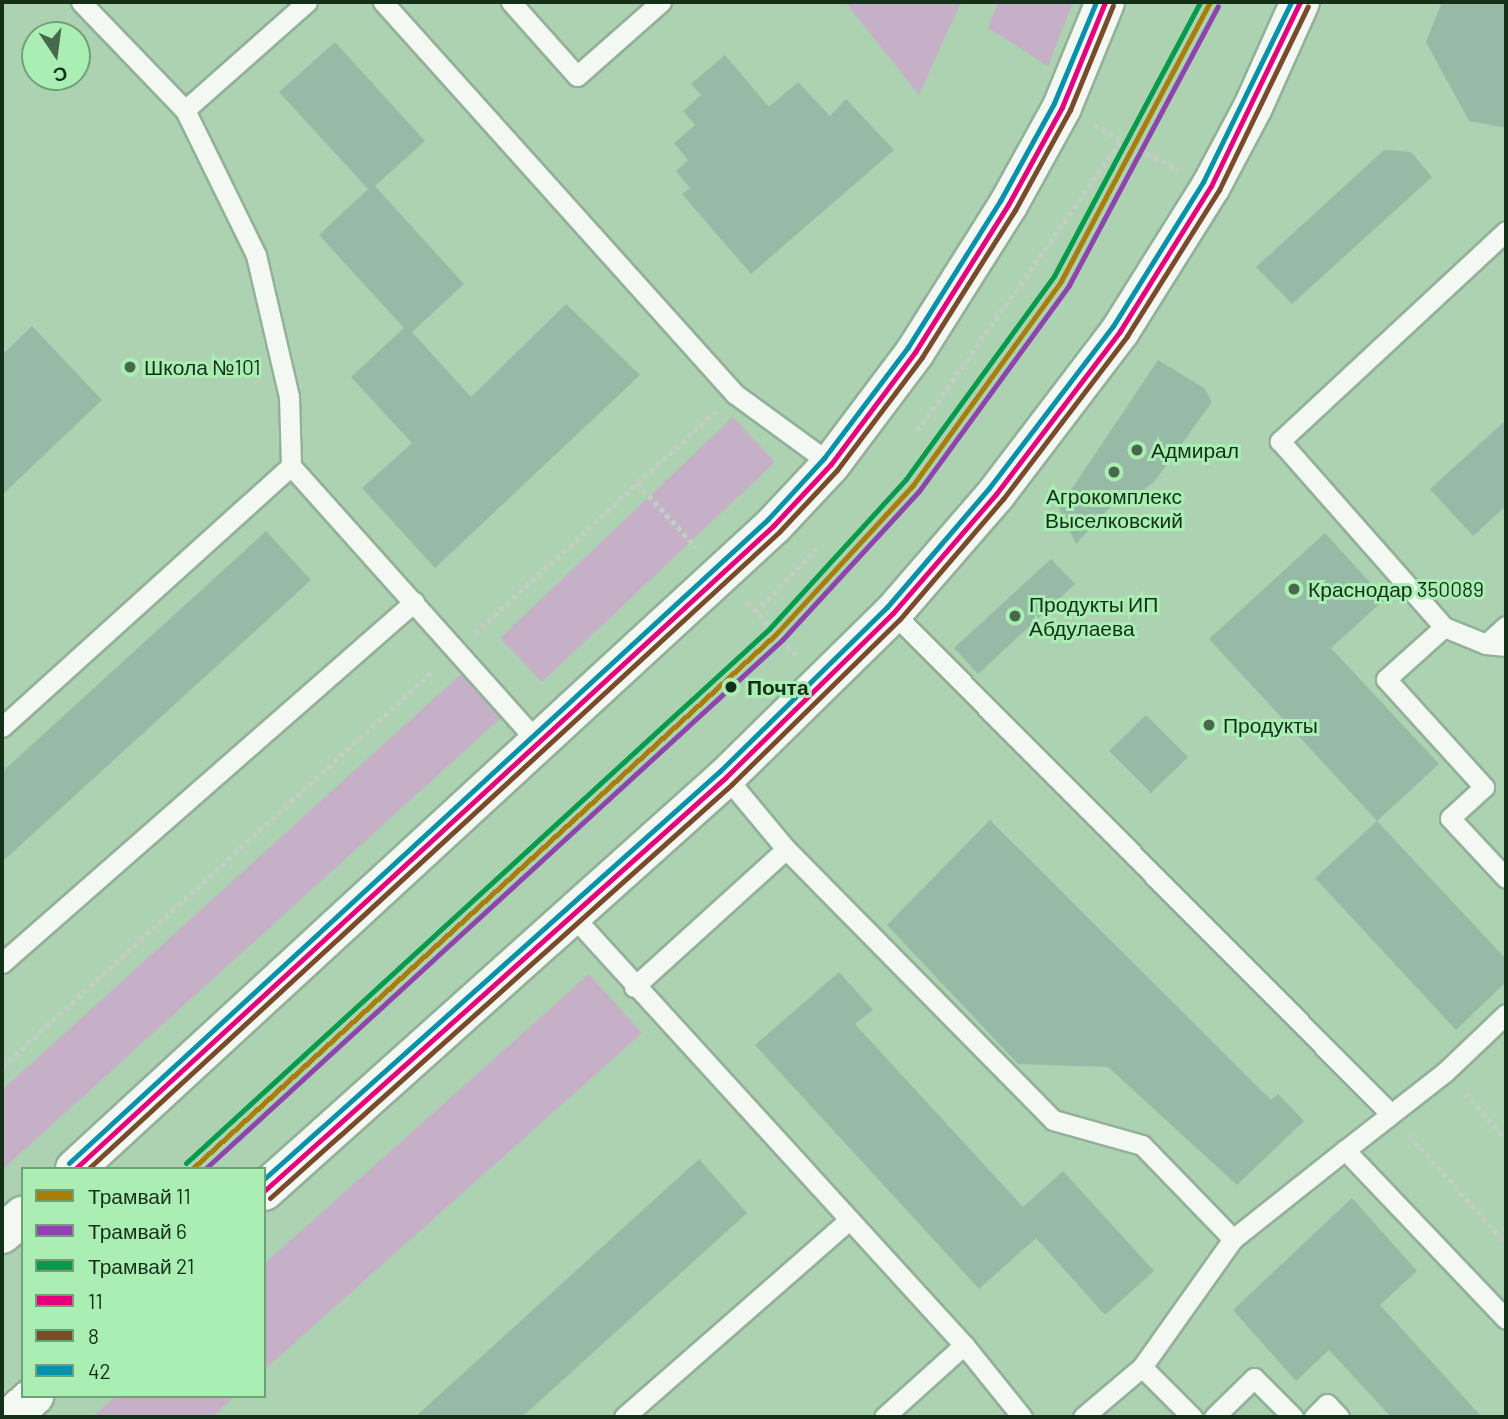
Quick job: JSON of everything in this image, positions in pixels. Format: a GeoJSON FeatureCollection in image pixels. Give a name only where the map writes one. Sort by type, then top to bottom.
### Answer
{"type":"FeatureCollection","features":[{"type":"Feature","properties":{"kind":"main road"},"geometry":{"type":"LineString","coordinates":[[94,1163],[538,743],[774,525],[831,464],[915,352],[964,276],[1062,107],[1105,2]]}},
{"type":"Feature","properties":{"kind":"main road"},"geometry":{"type":"LineString","coordinates":[[266,1189],[726,777],[893,613],[996,494],[1120,331],[1211,186],[1253,107],[1300,2]]}},
{"type":"Feature","properties":{"kind":"main road"},"geometry":{"type":"LineString","coordinates":[[2,1234],[21,1218]]}},
{"type":"Feature","properties":{"kind":"main road"},"geometry":{"type":"LineString","coordinates":[[11,1417],[32,1398]]}},
{"type":"Feature","properties":{"kind":"lane"},"geometry":{"type":"LineString","coordinates":[[81,2],[185,110],[256,255],[289,397],[291,466],[538,743]]}},
{"type":"Feature","properties":{"kind":"lane"},"geometry":{"type":"LineString","coordinates":[[185,110],[307,2]]}},
{"type":"Feature","properties":{"kind":"lane"},"geometry":{"type":"LineString","coordinates":[[383,2],[735,394],[831,464]]}},
{"type":"Feature","properties":{"kind":"lane"},"geometry":{"type":"LineString","coordinates":[[511,2],[578,76],[661,2]]}},
{"type":"Feature","properties":{"kind":"lane"},"geometry":{"type":"LineString","coordinates":[[1506,231],[1280,441],[1444,627],[1486,644],[1506,646]]}},
{"type":"Feature","properties":{"kind":"lane"},"geometry":{"type":"LineString","coordinates":[[2,727],[291,466]]}},
{"type":"Feature","properties":{"kind":"lane"},"geometry":{"type":"LineString","coordinates":[[2,962],[414,602]]}},
{"type":"Feature","properties":{"kind":"lane"},"geometry":{"type":"LineString","coordinates":[[893,613],[1388,1112]]}},
{"type":"Feature","properties":{"kind":"lane"},"geometry":{"type":"LineString","coordinates":[[1486,644],[1506,626]]}},
{"type":"Feature","properties":{"kind":"lane"},"geometry":{"type":"LineString","coordinates":[[1444,627],[1386,679],[1484,788],[1450,818],[1506,878]]}},
{"type":"Feature","properties":{"kind":"lane"},"geometry":{"type":"LineString","coordinates":[[726,777],[786,849],[1053,1120],[1142,1145],[1233,1238]]}},
{"type":"Feature","properties":{"kind":"lane"},"geometry":{"type":"LineString","coordinates":[[634,987],[786,849]]}},
{"type":"Feature","properties":{"kind":"lane"},"geometry":{"type":"LineString","coordinates":[[571,914],[634,987],[964,1345],[1023,1417]]}},
{"type":"Feature","properties":{"kind":"lane"},"geometry":{"type":"LineString","coordinates":[[1083,1417],[1142,1367],[1233,1238],[1345,1150],[1388,1112],[1445,1072],[1506,1014]]}},
{"type":"Feature","properties":{"kind":"lane"},"geometry":{"type":"LineString","coordinates":[[1345,1150],[1506,1320]]}},
{"type":"Feature","properties":{"kind":"lane"},"geometry":{"type":"LineString","coordinates":[[624,1417],[848,1221]]}},
{"type":"Feature","properties":{"kind":"lane"},"geometry":{"type":"LineString","coordinates":[[884,1417],[964,1345]]}},
{"type":"Feature","properties":{"kind":"lane"},"geometry":{"type":"LineString","coordinates":[[1142,1367],[1192,1417]]}},
{"type":"Feature","properties":{"kind":"lane"},"geometry":{"type":"LineString","coordinates":[[1214,1417],[1254,1378],[1293,1417]]}},
{"type":"Feature","properties":{"kind":"lane"},"geometry":{"type":"LineString","coordinates":[[1314,1417],[1327,1404],[1339,1417]]}},
{"type":"Feature","properties":{"kind":"path"},"geometry":{"type":"LineString","coordinates":[[1062,107],[1121,141],[1211,186]]}},
{"type":"Feature","properties":{"kind":"path"},"geometry":{"type":"LineString","coordinates":[[917,431],[1121,141]]}},
{"type":"Feature","properties":{"kind":"path"},"geometry":{"type":"LineString","coordinates":[[2,1067],[735,394]]}},
{"type":"Feature","properties":{"kind":"path"},"geometry":{"type":"LineString","coordinates":[[755,612],[816,549]]}},
{"type":"Feature","properties":{"kind":"path"},"geometry":{"type":"LineString","coordinates":[[1445,1072],[1506,1138]]}},
{"type":"Feature","properties":{"kind":"path"},"geometry":{"type":"LineString","coordinates":[[1388,1112],[1506,1243]]}},
{"type":"Feature","properties":{"kind":"shaded area"},"geometry":{"type":"Polygon","coordinates":[[[845,2],[961,2],[919,95],[845,2]]]}},
{"type":"Feature","properties":{"kind":"shaded area"},"geometry":{"type":"Polygon","coordinates":[[[998,2],[1073,2],[1048,66],[988,28],[998,2]]]}},
{"type":"Feature","properties":{"kind":"shaded area"},"geometry":{"type":"Polygon","coordinates":[[[733,417],[775,462],[542,682],[500,638],[733,417]]]}},
{"type":"Feature","properties":{"kind":"shaded area"},"geometry":{"type":"Polygon","coordinates":[[[462,673],[502,717],[2,1170],[2,1090],[462,673]]]}},
{"type":"Feature","properties":{"kind":"shaded area"},"geometry":{"type":"Polygon","coordinates":[[[589,974],[642,1033],[266,1368],[266,1262],[589,974]]]}},
{"type":"Feature","properties":{"kind":"shaded area"},"geometry":{"type":"Polygon","coordinates":[[[114,1398],[233,1398],[212,1417],[92,1417],[114,1398]]]}},
{"type":"Feature","properties":{"kind":"building"},"geometry":{"type":"Polygon","coordinates":[[[1442,2],[1506,2],[1506,128],[1469,121],[1426,42],[1442,2]]]}},
{"type":"Feature","properties":{"kind":"building"},"geometry":{"type":"Polygon","coordinates":[[[335,42],[425,141],[375,186],[464,284],[412,332],[471,397],[566,304],[640,375],[435,568],[362,488],[412,443],[351,377],[404,328],[319,235],[368,189],[279,92],[335,42]]]}},
{"type":"Feature","properties":{"kind":"building"},"geometry":{"type":"Polygon","coordinates":[[[725,55],[769,107],[798,82],[830,116],[846,99],[894,150],[751,274],[682,194],[690,188],[676,171],[688,160],[674,143],[695,125],[683,111],[701,95],[691,84],[725,55]]]}},
{"type":"Feature","properties":{"kind":"building"},"geometry":{"type":"Polygon","coordinates":[[[1384,150],[1411,152],[1432,177],[1292,304],[1256,267],[1384,150]]]}},
{"type":"Feature","properties":{"kind":"building"},"geometry":{"type":"Polygon","coordinates":[[[32,326],[102,400],[2,495],[2,355],[32,326]]]}},
{"type":"Feature","properties":{"kind":"building","name":"Адмирал"},"geometry":{"type":"Polygon","coordinates":[[[1158,360],[1204,388],[1212,402],[1154,482],[1137,495],[1113,504],[1076,544],[1059,508],[1158,360]]]}},
{"type":"Feature","properties":{"kind":"building"},"geometry":{"type":"Polygon","coordinates":[[[1506,420],[1506,506],[1473,536],[1430,489],[1506,420]]]}},
{"type":"Feature","properties":{"kind":"building"},"geometry":{"type":"Polygon","coordinates":[[[266,531],[311,580],[2,862],[2,772],[266,531]]]}},
{"type":"Feature","properties":{"kind":"building"},"geometry":{"type":"Polygon","coordinates":[[[1325,533],[1385,599],[1331,648],[1439,764],[1377,821],[1209,639],[1325,533]]]}},
{"type":"Feature","properties":{"kind":"building","name":"Продукты ИП Абдулаева"},"geometry":{"type":"Polygon","coordinates":[[[1051,559],[1075,584],[978,674],[954,648],[1051,559]]]}},
{"type":"Feature","properties":{"kind":"building"},"geometry":{"type":"Polygon","coordinates":[[[1146,715],[1188,757],[1151,793],[1109,751],[1146,715]]]}},
{"type":"Feature","properties":{"kind":"building"},"geometry":{"type":"Polygon","coordinates":[[[990,820],[1271,1100],[1278,1094],[1304,1121],[1237,1185],[1108,1067],[1018,1064],[887,925],[990,820]]]}},
{"type":"Feature","properties":{"kind":"building"},"geometry":{"type":"Polygon","coordinates":[[[1377,821],[1506,959],[1506,982],[1456,1030],[1315,878],[1377,821]]]}},
{"type":"Feature","properties":{"kind":"building"},"geometry":{"type":"Polygon","coordinates":[[[839,972],[873,1010],[855,1024],[1023,1207],[1063,1171],[1154,1271],[1105,1315],[1036,1238],[979,1289],[755,1045],[839,972]]]}},
{"type":"Feature","properties":{"kind":"building"},"geometry":{"type":"Polygon","coordinates":[[[699,1159],[747,1213],[522,1417],[415,1417],[699,1159]]]}},
{"type":"Feature","properties":{"kind":"building"},"geometry":{"type":"Polygon","coordinates":[[[1352,1198],[1417,1271],[1380,1305],[1482,1417],[1391,1417],[1329,1350],[1296,1381],[1233,1310],[1352,1198]]]}},
{"type":"Feature","properties":{"kind":"tram line","name":"21"},"geometry":{"type":"LineString","coordinates":[[186,1163],[770,628],[906,479],[1054,276],[1200,2]]}},
{"type":"Feature","properties":{"kind":"tram line","name":"11"},"geometry":{"type":"LineString","coordinates":[[194,1167],[776,634],[913,485],[1061,281],[1210,2]]}},
{"type":"Feature","properties":{"kind":"tram line","name":"6"},"geometry":{"type":"LineString","coordinates":[[207,1167],[782,640],[919,491],[1069,285],[1218,6]]}},
{"type":"Feature","properties":{"kind":"transit line","name":"42"},"geometry":{"type":"LineString","coordinates":[[69,1163],[768,519],[824,458],[908,347],[1000,201],[1054,103],[1096,2]]}},
{"type":"Feature","properties":{"kind":"transit line","name":"11"},"geometry":{"type":"LineString","coordinates":[[77,1167],[774,525],[831,464],[915,352],[1008,205],[1062,107],[1105,2]]}},
{"type":"Feature","properties":{"kind":"transit line","name":"42"},"geometry":{"type":"LineString","coordinates":[[266,1177],[720,771],[887,607],[989,488],[1113,326],[1203,182],[1291,2]]}},
{"type":"Feature","properties":{"kind":"transit line","name":"11"},"geometry":{"type":"LineString","coordinates":[[266,1189],[726,777],[893,613],[996,494],[1120,331],[1211,186],[1300,2]]}},
{"type":"Feature","properties":{"kind":"transit line","name":"8"},"geometry":{"type":"LineString","coordinates":[[90,1167],[780,531],[837,470],[922,357],[1015,210],[1070,110],[1113,5]]}},
{"type":"Feature","properties":{"kind":"transit line","name":"8"},"geometry":{"type":"LineString","coordinates":[[270,1198],[732,784],[900,619],[1003,499],[1127,336],[1219,190],[1308,6]]}},
{"type":"Feature","properties":{"kind":"place","name":"Школа №101"},"geometry":{"type":"Point","coordinates":[130,367]}},
{"type":"Feature","properties":{"kind":"place","name":"Адмирал"},"geometry":{"type":"Point","coordinates":[1137,450]}},
{"type":"Feature","properties":{"kind":"place","name":"Агрокомплекс Выселковский"},"geometry":{"type":"Point","coordinates":[1114,472]}},
{"type":"Feature","properties":{"kind":"place","name":"Краснодар 350089"},"geometry":{"type":"Point","coordinates":[1294,589]}},
{"type":"Feature","properties":{"kind":"place","name":"Продукты ИП Абдулаева"},"geometry":{"type":"Point","coordinates":[1015,616]}},
{"type":"Feature","properties":{"kind":"place","name":"Почта"},"geometry":{"type":"Point","coordinates":[731,687]}},
{"type":"Feature","properties":{"kind":"place","name":"Продукты"},"geometry":{"type":"Point","coordinates":[1209,725]}}]}
